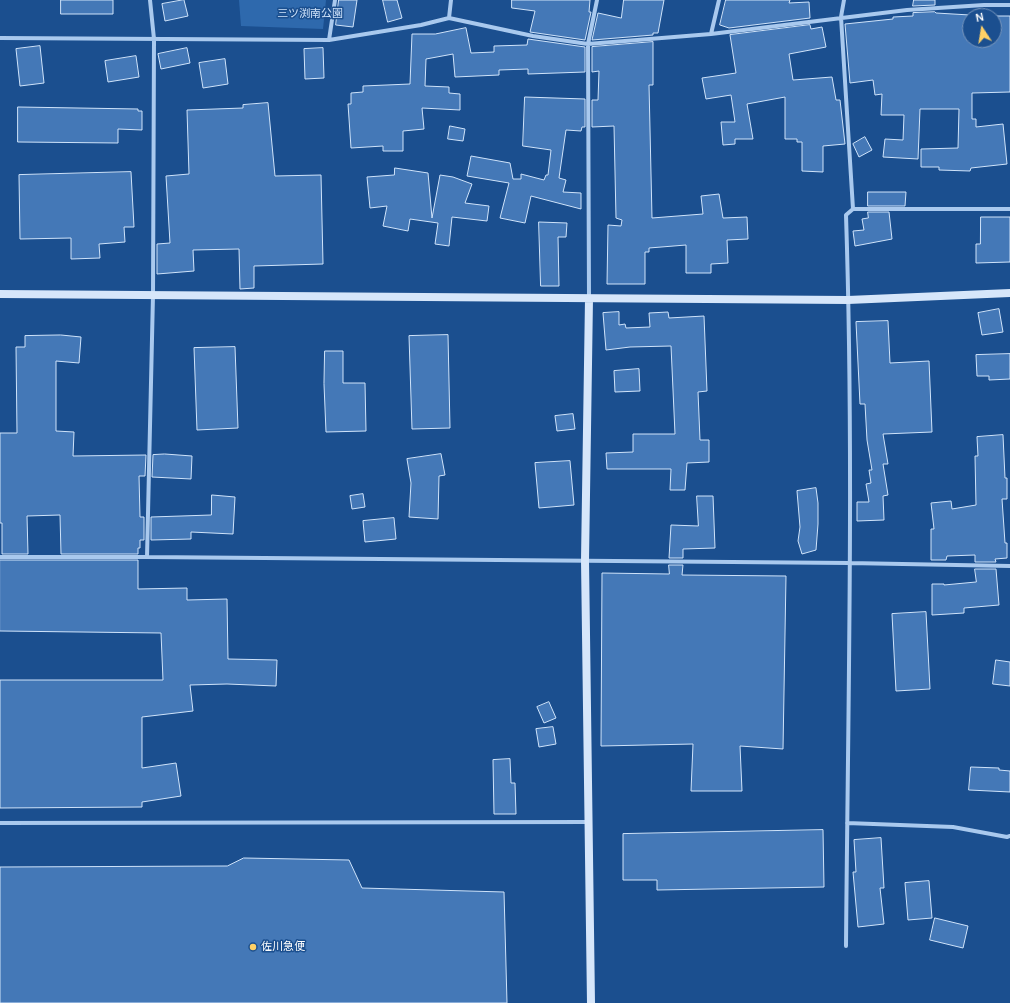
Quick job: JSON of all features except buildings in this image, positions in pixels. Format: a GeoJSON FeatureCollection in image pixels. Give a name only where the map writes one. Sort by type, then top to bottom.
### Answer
{"type":"FeatureCollection","features":[{"type":"Feature","properties":{"kind":"street"},"geometry":{"type":"LineString","coordinates":[[147,557],[153,295],[154,39],[150,0]]}},
{"type":"Feature","properties":{"kind":"street"},"geometry":{"type":"LineString","coordinates":[[329,40],[335,0]]}},
{"type":"Feature","properties":{"kind":"street"},"geometry":{"type":"LineString","coordinates":[[449,18],[451,0]]}},
{"type":"Feature","properties":{"kind":"street"},"geometry":{"type":"LineString","coordinates":[[591,1003],[585,560],[589,299],[588,44],[597,0]]}},
{"type":"Feature","properties":{"kind":"street"},"geometry":{"type":"LineString","coordinates":[[711,34],[719,0]]}},
{"type":"Feature","properties":{"kind":"street"},"geometry":{"type":"LineString","coordinates":[[844,0],[841,17],[853,209]]}},
{"type":"Feature","properties":{"kind":"street"},"geometry":{"type":"LineString","coordinates":[[0,38],[329,40],[422,26],[449,18],[533,36],[588,44],[711,34],[907,10],[984,5],[1010,5]]}},
{"type":"Feature","properties":{"kind":"street"},"geometry":{"type":"LineString","coordinates":[[846,946],[849,563],[848,300],[846,216],[853,209],[1010,209]]}},
{"type":"Feature","properties":{"kind":"street"},"geometry":{"type":"LineString","coordinates":[[0,294],[848,300],[1010,293]]}},
{"type":"Feature","properties":{"kind":"street"},"geometry":{"type":"LineString","coordinates":[[0,557],[585,560],[1010,566]]}},
{"type":"Feature","properties":{"kind":"street"},"geometry":{"type":"LineString","coordinates":[[0,823],[588,822]]}},
{"type":"Feature","properties":{"kind":"street"},"geometry":{"type":"LineString","coordinates":[[847,823],[953,827],[1008,836],[1010,841]]}},
{"type":"Feature","properties":{"kind":"green space","name":"三ツ渕南公園"},"geometry":{"type":"Polygon","coordinates":[[[239,0],[326,0],[323,29],[241,26],[239,0]]]}},
{"type":"Feature","properties":{"kind":"place","name":"佐川急便"},"geometry":{"type":"Point","coordinates":[253,947]}}]}
